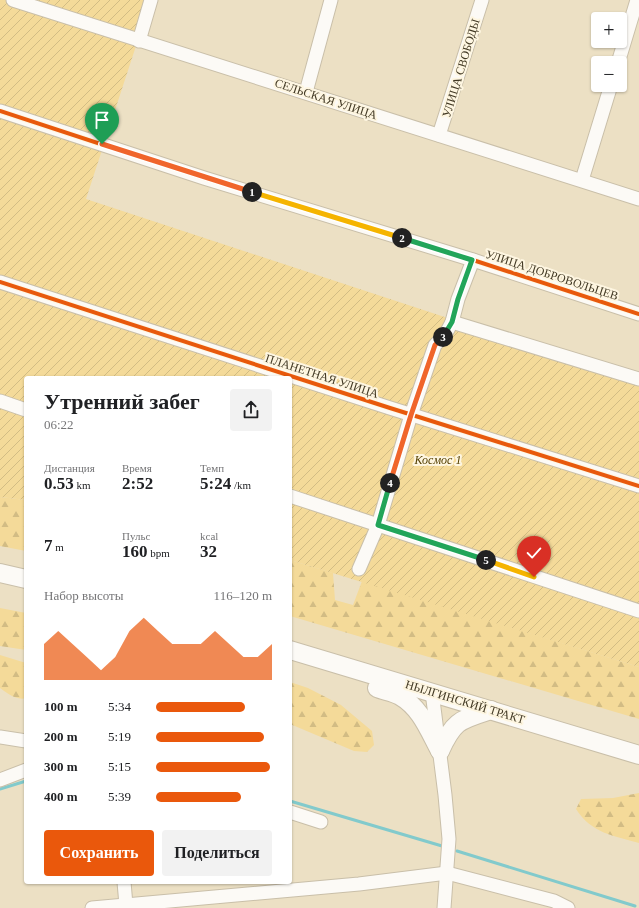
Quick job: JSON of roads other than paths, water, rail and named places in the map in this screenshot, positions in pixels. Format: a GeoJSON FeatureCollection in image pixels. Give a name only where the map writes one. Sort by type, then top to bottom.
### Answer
{"type":"FeatureCollection","features":[{"type":"Feature","properties":{"kind":"main road"},"geometry":{"type":"LineString","coordinates":[[0,573],[24,578]]}},
{"type":"Feature","properties":{"kind":"main road","name":"НЫЛГИНСКИЙ ТРАКТ"},"geometry":{"type":"LineString","coordinates":[[292,651],[639,755]]}},
{"type":"Feature","properties":{"kind":"main road"},"geometry":{"type":"LineString","coordinates":[[292,661],[399,696],[409,702],[428,726],[440,751]]}},
{"type":"Feature","properties":{"kind":"main road"},"geometry":{"type":"LineString","coordinates":[[440,751],[448,734],[457,723],[492,710]]}},
{"type":"Feature","properties":{"kind":"street","name":"СЕЛЬСКАЯ УЛИЦА"},"geometry":{"type":"LineString","coordinates":[[13,0],[639,198]]}},
{"type":"Feature","properties":{"kind":"street"},"geometry":{"type":"LineString","coordinates":[[139,41],[151,0]]}},
{"type":"Feature","properties":{"kind":"street"},"geometry":{"type":"LineString","coordinates":[[306,92],[331,0]]}},
{"type":"Feature","properties":{"kind":"street","name":"УЛИЦА СВОБОДЫ"},"geometry":{"type":"LineString","coordinates":[[439,135],[482,0]]}},
{"type":"Feature","properties":{"kind":"street"},"geometry":{"type":"LineString","coordinates":[[620,56],[637,0]]}},
{"type":"Feature","properties":{"kind":"street"},"geometry":{"type":"LineString","coordinates":[[582,180],[609,92]]}},
{"type":"Feature","properties":{"kind":"street","name":"УЛИЦА ДОБРОВОЛЬЦЕВ"},"geometry":{"type":"LineString","coordinates":[[0,111],[204,178],[472,260],[639,314]]}},
{"type":"Feature","properties":{"kind":"street"},"geometry":{"type":"LineString","coordinates":[[359,568],[378,525],[411,415],[435,345],[445,336],[452,322],[458,299],[472,260]]}},
{"type":"Feature","properties":{"kind":"street","name":"ПЛАНЕТНАЯ УЛИЦА"},"geometry":{"type":"LineString","coordinates":[[0,282],[290,376]]}},
{"type":"Feature","properties":{"kind":"street"},"geometry":{"type":"LineString","coordinates":[[452,322],[639,379]]}},
{"type":"Feature","properties":{"kind":"street","name":"ПЛАНЕТНАЯ УЛИЦА"},"geometry":{"type":"LineString","coordinates":[[292,376],[639,486]]}},
{"type":"Feature","properties":{"kind":"street"},"geometry":{"type":"LineString","coordinates":[[0,401],[24,409]]}},
{"type":"Feature","properties":{"kind":"street"},"geometry":{"type":"LineString","coordinates":[[292,497],[639,611]]}},
{"type":"Feature","properties":{"kind":"street"},"geometry":{"type":"LineString","coordinates":[[432,692],[449,839],[444,908]]}},
{"type":"Feature","properties":{"kind":"street"},"geometry":{"type":"LineString","coordinates":[[0,736],[24,741]]}},
{"type":"Feature","properties":{"kind":"street"},"geometry":{"type":"LineString","coordinates":[[0,780],[24,771]]}},
{"type":"Feature","properties":{"kind":"street"},"geometry":{"type":"LineString","coordinates":[[292,813],[321,822]]}},
{"type":"Feature","properties":{"kind":"street"},"geometry":{"type":"LineString","coordinates":[[92,908],[359,884],[447,873],[549,904],[568,908]]}},
{"type":"Feature","properties":{"kind":"street"},"geometry":{"type":"LineString","coordinates":[[124,884],[126,905]]}},
{"type":"Feature","properties":{"kind":"waterway"},"geometry":{"type":"LineString","coordinates":[[0,789],[24,782]]}},
{"type":"Feature","properties":{"kind":"waterway"},"geometry":{"type":"LineString","coordinates":[[292,802],[442,846]]}},
{"type":"Feature","properties":{"kind":"waterway"},"geometry":{"type":"LineString","coordinates":[[457,851],[635,906]]}},
{"type":"Feature","properties":{"kind":"park label","name":"Космос 1"},"geometry":{"type":"Point","coordinates":[438,460]}}]}
